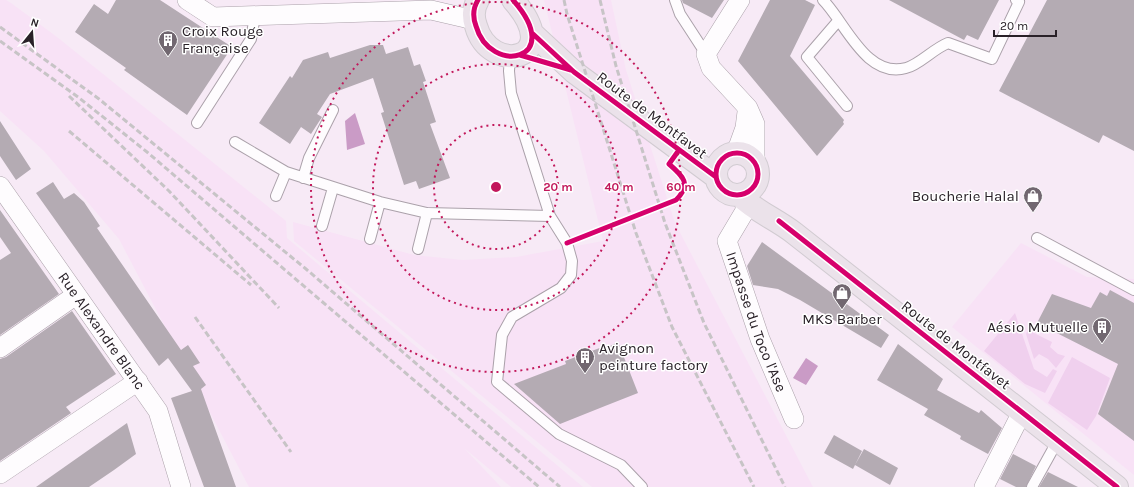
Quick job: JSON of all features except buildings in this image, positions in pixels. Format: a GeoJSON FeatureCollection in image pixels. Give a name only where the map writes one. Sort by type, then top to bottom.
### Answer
{"type":"FeatureCollection","features":[{"type":"Feature","properties":{"kind":"main road"},"geometry":{"type":"LineString","coordinates":[[513,0],[521,9],[533,34],[530,49],[515,56]]}},
{"type":"Feature","properties":{"kind":"main road","name":"Route de Montfavet"},"geometry":{"type":"LineString","coordinates":[[476,10],[478,34],[486,46],[494,51],[574,72]]}},
{"type":"Feature","properties":{"kind":"main road","name":"Route de Montfavet"},"geometry":{"type":"LineString","coordinates":[[533,34],[574,72],[686,156],[725,163]]}},
{"type":"Feature","properties":{"kind":"main road"},"geometry":{"type":"LineString","coordinates":[[747,155],[756,172],[753,188],[747,193],[744,200],[724,191],[718,185],[725,163],[747,155]]}},
{"type":"Feature","properties":{"kind":"main road","name":"Route de Montfavet"},"geometry":{"type":"LineString","coordinates":[[756,172],[779,221]]}},
{"type":"Feature","properties":{"kind":"main road","name":"Route de Montfavet"},"geometry":{"type":"LineString","coordinates":[[744,200],[779,221],[1058,440],[1114,486]]}},
{"type":"Feature","properties":{"kind":"street"},"geometry":{"type":"LineString","coordinates":[[187,0],[213,17],[476,10]]}},
{"type":"Feature","properties":{"kind":"street"},"geometry":{"type":"LineString","coordinates":[[740,0],[706,54],[711,68],[748,108],[755,124],[756,172]]}},
{"type":"Feature","properties":{"kind":"street"},"geometry":{"type":"LineString","coordinates":[[725,163],[745,128],[748,108]]}},
{"type":"Feature","properties":{"kind":"street","name":"Rue Alexandre Blanc"},"geometry":{"type":"LineString","coordinates":[[0,186],[7,211],[76,295],[158,411],[180,487]]}},
{"type":"Feature","properties":{"kind":"street","name":"Impasse du Toco l'Ase"},"geometry":{"type":"LineString","coordinates":[[744,200],[727,241],[760,339],[794,420]]}},
{"type":"Feature","properties":{"kind":"street"},"geometry":{"type":"LineString","coordinates":[[0,348],[76,295]]}},
{"type":"Feature","properties":{"kind":"street"},"geometry":{"type":"LineString","coordinates":[[0,474],[138,381]]}},
{"type":"Feature","properties":{"kind":"street"},"geometry":{"type":"LineString","coordinates":[[984,487],[1022,412]]}},
{"type":"Feature","properties":{"kind":"lane"},"geometry":{"type":"LineString","coordinates":[[675,0],[680,14],[706,54]]}},
{"type":"Feature","properties":{"kind":"lane"},"geometry":{"type":"LineString","coordinates":[[823,0],[871,61],[892,69],[906,68],[936,48],[948,43],[992,59],[1020,2],[1016,0]]}},
{"type":"Feature","properties":{"kind":"lane"},"geometry":{"type":"LineString","coordinates":[[196,123],[251,39],[255,16]]}},
{"type":"Feature","properties":{"kind":"lane"},"geometry":{"type":"LineString","coordinates":[[838,21],[807,57],[847,106]]}},
{"type":"Feature","properties":{"kind":"lane"},"geometry":{"type":"LineString","coordinates":[[515,56],[509,71],[511,93],[550,216],[571,252],[571,275],[560,288],[512,317],[502,335],[497,382],[559,434],[621,465],[642,487]]}},
{"type":"Feature","properties":{"kind":"lane"},"geometry":{"type":"LineString","coordinates":[[303,178],[309,158],[333,110]]}},
{"type":"Feature","properties":{"kind":"lane"},"geometry":{"type":"LineString","coordinates":[[235,142],[286,172],[380,202],[427,212],[550,216]]}},
{"type":"Feature","properties":{"kind":"lane"},"geometry":{"type":"LineString","coordinates":[[276,196],[286,172]]}},
{"type":"Feature","properties":{"kind":"lane"},"geometry":{"type":"LineString","coordinates":[[322,226],[333,188]]}},
{"type":"Feature","properties":{"kind":"lane"},"geometry":{"type":"LineString","coordinates":[[370,239],[380,202]]}},
{"type":"Feature","properties":{"kind":"lane"},"geometry":{"type":"LineString","coordinates":[[418,249],[427,212]]}},
{"type":"Feature","properties":{"kind":"lane"},"geometry":{"type":"LineString","coordinates":[[1036,238],[1134,290]]}},
{"type":"Feature","properties":{"kind":"lane"},"geometry":{"type":"LineString","coordinates":[[1032,487],[1058,440]]}},
{"type":"Feature","properties":{"kind":"shaded area"},"geometry":{"type":"Polygon","coordinates":[[[0,0],[6,0],[11,3],[57,37],[286,221],[287,238],[583,487],[511,487],[464,448],[501,487],[249,487],[119,239],[44,151],[0,111],[0,0]]]}},
{"type":"Feature","properties":{"kind":"shaded area"},"geometry":{"type":"Polygon","coordinates":[[[544,0],[611,0],[626,70],[675,223],[813,487],[592,487],[294,241],[293,222],[414,255],[463,260],[516,257],[603,241],[544,0]]]}},
{"type":"Feature","properties":{"kind":"shaded area"},"geometry":{"type":"Polygon","coordinates":[[[355,113],[365,144],[347,150],[345,121],[355,113]]]}},
{"type":"Feature","properties":{"kind":"shaded area"},"geometry":{"type":"Polygon","coordinates":[[[1021,243],[1087,277],[1134,279],[1134,475],[952,327],[1021,243]]]}},
{"type":"Feature","properties":{"kind":"shaded area"},"geometry":{"type":"Polygon","coordinates":[[[1015,313],[1034,369],[1047,377],[1053,369],[1057,371],[1045,393],[1025,384],[984,351],[1015,313]]]}},
{"type":"Feature","properties":{"kind":"shaded area"},"geometry":{"type":"Polygon","coordinates":[[[1028,330],[1052,342],[1050,347],[1058,354],[1065,356],[1056,368],[1048,359],[1039,354],[1034,359],[1026,334],[1028,330]]]}},
{"type":"Feature","properties":{"kind":"shaded area"},"geometry":{"type":"Polygon","coordinates":[[[1072,357],[1110,378],[1096,416],[1087,430],[1048,403],[1072,357]]]}},
{"type":"Feature","properties":{"kind":"shaded area"},"geometry":{"type":"Polygon","coordinates":[[[806,358],[818,366],[806,385],[793,378],[806,358]]]}},
{"type":"Feature","properties":{"kind":"railway"},"geometry":{"type":"LineString","coordinates":[[564,0],[567,14],[636,233],[672,327],[754,487]]}},
{"type":"Feature","properties":{"kind":"railway"},"geometry":{"type":"LineString","coordinates":[[600,0],[616,66],[665,223],[704,323],[785,487]]}},
{"type":"Feature","properties":{"kind":"railway"},"geometry":{"type":"LineString","coordinates":[[0,27],[99,99],[306,269],[560,487]]}},
{"type":"Feature","properties":{"kind":"railway"},"geometry":{"type":"LineString","coordinates":[[0,41],[78,97],[147,152],[539,487]]}},
{"type":"Feature","properties":{"kind":"railway"},"geometry":{"type":"LineString","coordinates":[[69,96],[169,191],[279,308]]}},
{"type":"Feature","properties":{"kind":"railway"},"geometry":{"type":"LineString","coordinates":[[69,131],[251,285]]}},
{"type":"Feature","properties":{"kind":"railway"},"geometry":{"type":"LineString","coordinates":[[195,317],[291,452]]}},
{"type":"Feature","properties":{"kind":"cycle path"},"geometry":{"type":"LineString","coordinates":[[478,0],[474,10],[474,20],[484,42],[495,52],[508,56],[520,55],[529,48],[532,37],[527,21],[513,0]]}},
{"type":"Feature","properties":{"kind":"cycle path"},"geometry":{"type":"LineString","coordinates":[[533,34],[574,72],[716,177]]}},
{"type":"Feature","properties":{"kind":"cycle path"},"geometry":{"type":"LineString","coordinates":[[520,55],[571,70]]}},
{"type":"Feature","properties":{"kind":"cycle path"},"geometry":{"type":"LineString","coordinates":[[567,243],[676,200],[681,194],[685,185],[682,176],[669,164],[679,150]]}},
{"type":"Feature","properties":{"kind":"cycle path"},"geometry":{"type":"LineString","coordinates":[[733,153],[741,153],[752,159],[758,170],[758,174],[758,178],[752,189],[741,195],[733,195],[722,189],[716,178],[716,170],[722,159],[733,153]]}},
{"type":"Feature","properties":{"kind":"cycle path"},"geometry":{"type":"LineString","coordinates":[[779,221],[1117,487]]}},
{"type":"Feature","properties":{"kind":"place","name":"Croix Rouge Française"},"geometry":{"type":"Point","coordinates":[168,57]}},
{"type":"Feature","properties":{"kind":"place","name":"Boucherie Halal"},"geometry":{"type":"Point","coordinates":[1033,213]}},
{"type":"Feature","properties":{"kind":"place","name":"MKS Barber"},"geometry":{"type":"Point","coordinates":[842,310]}},
{"type":"Feature","properties":{"kind":"place","name":"Aésio Mutuelle"},"geometry":{"type":"Point","coordinates":[1102,344]}},
{"type":"Feature","properties":{"kind":"place","name":"Avignon peinture factory"},"geometry":{"type":"Point","coordinates":[585,374]}}]}
